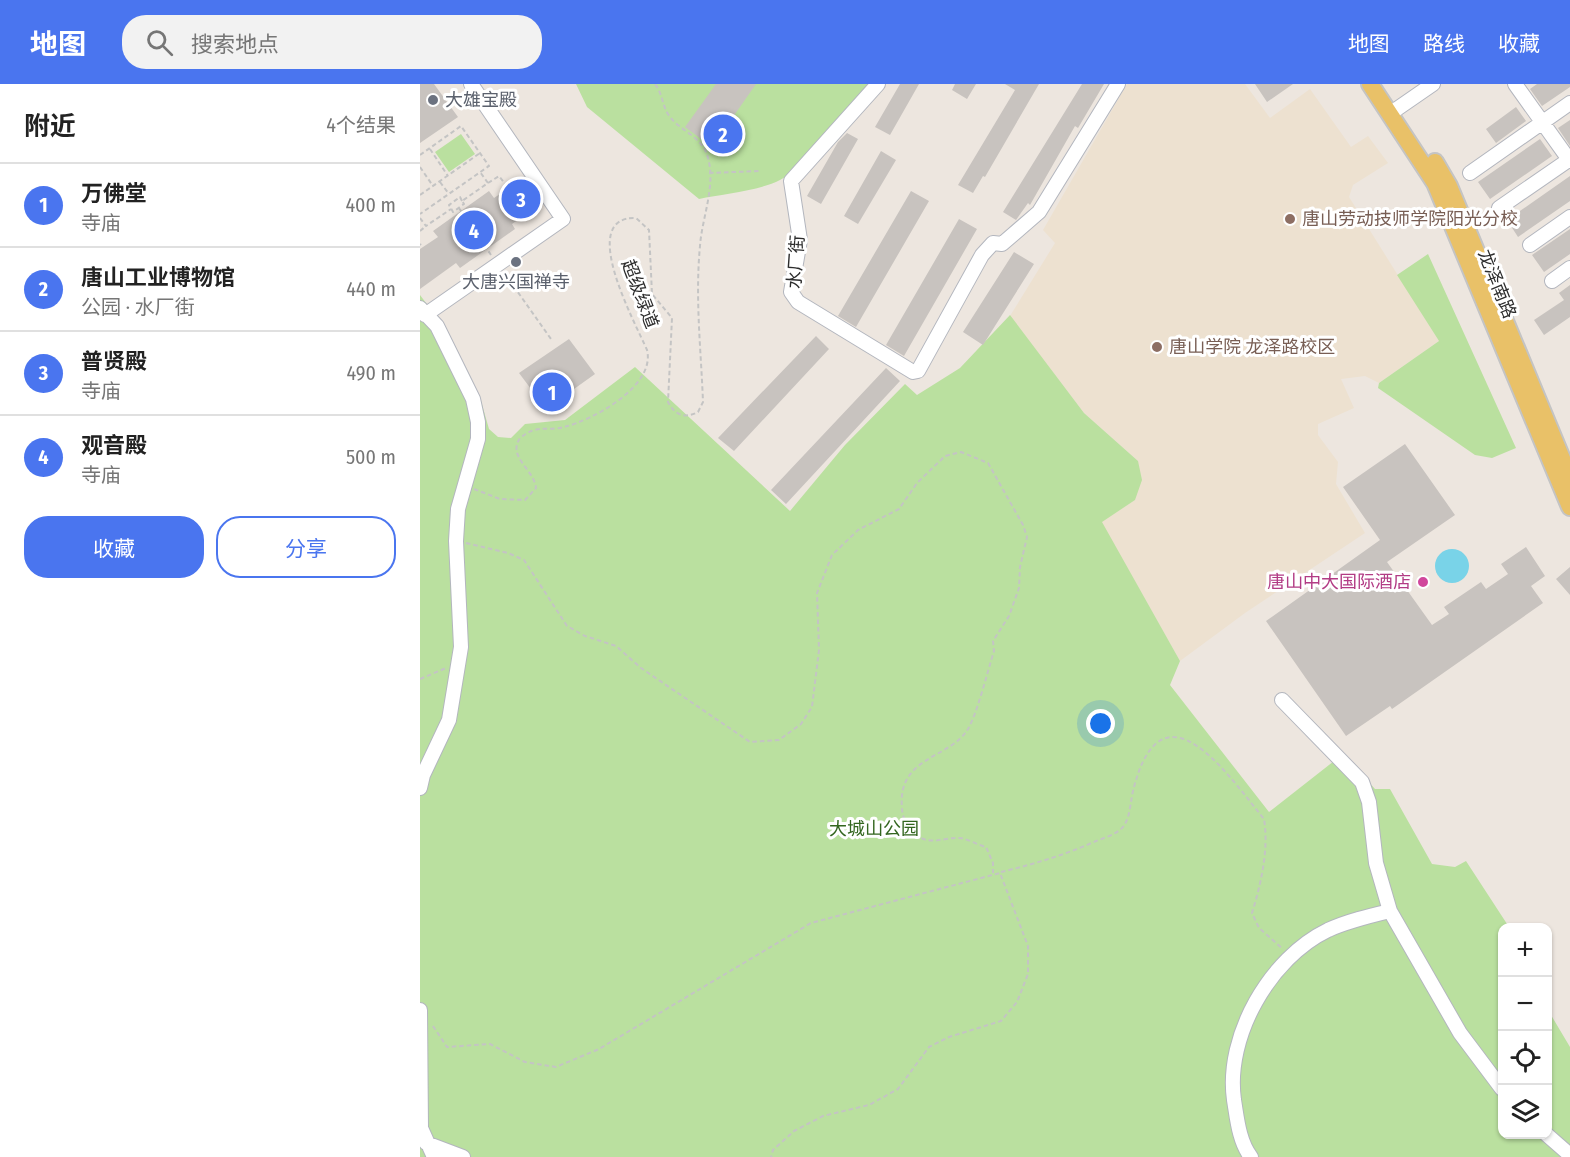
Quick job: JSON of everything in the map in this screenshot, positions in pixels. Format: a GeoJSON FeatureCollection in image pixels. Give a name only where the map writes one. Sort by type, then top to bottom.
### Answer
{"type":"FeatureCollection","features":[{"type":"Feature","properties":{"kind":"main road","name":"龙泽南路"},"geometry":{"type":"LineString","coordinates":[[1370,84],[1395,110],[1449,186],[1570,478]]}},
{"type":"Feature","properties":{"kind":"main road","name":"龙泽南路"},"geometry":{"type":"LineString","coordinates":[[1383,84],[1435,183],[1570,507]]}},
{"type":"Feature","properties":{"kind":"street"},"geometry":{"type":"LineString","coordinates":[[420,788],[423,775],[449,720],[461,647],[456,541],[458,509],[478,439],[478,422],[473,399],[437,326],[423,311],[562,219],[471,84]]}},
{"type":"Feature","properties":{"kind":"street","name":"水厂街"},"geometry":{"type":"LineString","coordinates":[[878,84],[791,181],[800,240],[791,292],[798,302],[913,372],[918,371],[982,255],[993,243],[1002,244],[1039,212],[1118,84]]}},
{"type":"Feature","properties":{"kind":"street"},"geometry":{"type":"LineString","coordinates":[[1395,110],[1433,84]]}},
{"type":"Feature","properties":{"kind":"street"},"geometry":{"type":"LineString","coordinates":[[1499,208],[1570,160],[1516,84]]}},
{"type":"Feature","properties":{"kind":"street"},"geometry":{"type":"LineString","coordinates":[[1470,173],[1570,103]]}},
{"type":"Feature","properties":{"kind":"street"},"geometry":{"type":"LineString","coordinates":[[1530,245],[1570,217]]}},
{"type":"Feature","properties":{"kind":"street"},"geometry":{"type":"LineString","coordinates":[[1552,281],[1570,268]]}},
{"type":"Feature","properties":{"kind":"street"},"geometry":{"type":"LineString","coordinates":[[1282,700],[1362,782],[1369,802],[1376,863],[1390,911],[1460,1033],[1500,1085]]}},
{"type":"Feature","properties":{"kind":"street"},"geometry":{"type":"LineString","coordinates":[[1251,1157],[1238,1126],[1233,1089],[1239,1039],[1266,984],[1292,956],[1326,931],[1390,911]]}},
{"type":"Feature","properties":{"kind":"street"},"geometry":{"type":"LineString","coordinates":[[420,1005],[421,1128],[434,1157]]}},
{"type":"Feature","properties":{"kind":"street"},"geometry":{"type":"LineString","coordinates":[[1552,1139],[1570,1155]]}},
{"type":"Feature","properties":{"kind":"street"},"geometry":{"type":"LineString","coordinates":[[426,1143],[462,1157]]}},
{"type":"Feature","properties":{"kind":"path","name":"超级绿道"},"geometry":{"type":"LineString","coordinates":[[465,485],[500,499],[525,500],[536,488],[535,479],[516,450],[520,438],[536,428],[562,428],[596,415],[629,392],[645,371],[649,359],[619,285],[609,244],[613,226],[621,219],[636,218],[649,230],[652,294],[672,318],[668,402],[673,411],[681,416],[690,416],[698,412],[703,402],[700,246],[710,187],[709,173],[703,146],[671,119],[655,84]]}},
{"type":"Feature","properties":{"kind":"path"},"geometry":{"type":"LineString","coordinates":[[421,153],[461,126],[489,166],[420,216],[426,226]]}},
{"type":"Feature","properties":{"kind":"path"},"geometry":{"type":"LineString","coordinates":[[429,149],[448,176]]}},
{"type":"Feature","properties":{"kind":"path"},"geometry":{"type":"LineString","coordinates":[[420,195],[480,153]]}},
{"type":"Feature","properties":{"kind":"path"},"geometry":{"type":"LineString","coordinates":[[420,167],[433,186]]}},
{"type":"Feature","properties":{"kind":"path"},"geometry":{"type":"LineString","coordinates":[[709,173],[759,171]]}},
{"type":"Feature","properties":{"kind":"path"},"geometry":{"type":"LineString","coordinates":[[480,172],[488,183]]}},
{"type":"Feature","properties":{"kind":"path"},"geometry":{"type":"LineString","coordinates":[[462,201],[499,176],[506,185]]}},
{"type":"Feature","properties":{"kind":"path"},"geometry":{"type":"LineString","coordinates":[[440,181],[449,194]]}},
{"type":"Feature","properties":{"kind":"path"},"geometry":{"type":"LineString","coordinates":[[451,209],[449,205],[460,198],[462,201]]}},
{"type":"Feature","properties":{"kind":"path"},"geometry":{"type":"LineString","coordinates":[[451,209],[453,212],[459,208],[464,204],[462,201]]}},
{"type":"Feature","properties":{"kind":"path"},"geometry":{"type":"LineString","coordinates":[[420,231],[451,209]]}},
{"type":"Feature","properties":{"kind":"path"},"geometry":{"type":"LineString","coordinates":[[456,541],[508,553],[525,560],[567,626],[585,636],[616,646],[641,668],[750,742],[779,740],[801,724],[812,707],[819,650],[817,593],[832,555],[858,530],[899,509],[917,483],[945,456],[961,452],[988,463],[1023,525],[1027,537],[1020,567],[1019,588],[1010,616],[993,641],[994,651],[968,730],[950,746],[932,754],[908,776],[901,799],[902,817],[915,835],[935,842],[960,838],[986,848],[993,863],[993,873]]}},
{"type":"Feature","properties":{"kind":"path"},"geometry":{"type":"LineString","coordinates":[[420,679],[437,674],[451,665]]}},
{"type":"Feature","properties":{"kind":"path"},"geometry":{"type":"LineString","coordinates":[[432,1023],[447,1047],[490,1044],[525,1062],[556,1067],[599,1049],[811,923],[1064,856],[1119,831],[1127,822],[1134,786],[1143,760],[1154,744],[1167,736],[1184,737],[1212,755],[1264,819],[1266,829],[1260,888],[1252,913],[1259,928],[1292,956]]}},
{"type":"Feature","properties":{"kind":"path"},"geometry":{"type":"LineString","coordinates":[[771,1157],[773,1150],[794,1131],[823,1116],[869,1105],[898,1089],[929,1047],[949,1037],[1001,1021],[1017,1002],[1028,974],[1028,946],[1000,873]]}},
{"type":"Feature","properties":{"kind":"shaded area","name":"唐山学院 龙泽路校区"},"geometry":{"type":"Polygon","coordinates":[[[1127,84],[1245,84],[1270,118],[1310,89],[1351,147],[1368,136],[1388,163],[1353,185],[1349,197],[1439,341],[1379,383],[1365,376],[1341,379],[1354,408],[1318,424],[1318,435],[1338,462],[1336,484],[1365,533],[1245,613],[1180,661],[1101,522],[1135,500],[1138,461],[1084,413],[1010,316],[1055,243],[1043,230],[1127,84]]]}},
{"type":"Feature","properties":{"kind":"green space"},"geometry":{"type":"Polygon","coordinates":[[[576,84],[868,84],[815,150],[791,173],[762,187],[699,199],[587,107],[576,84]]]}},
{"type":"Feature","properties":{"kind":"green space"},"geometry":{"type":"Polygon","coordinates":[[[461,134],[475,154],[449,172],[435,152],[461,134]]]}},
{"type":"Feature","properties":{"kind":"green space"},"geometry":{"type":"Polygon","coordinates":[[[1428,254],[1516,448],[1492,458],[1475,455],[1378,388],[1379,383],[1439,341],[1397,275],[1428,254]]]}},
{"type":"Feature","properties":{"kind":"green space","name":"大城山公园"},"geometry":{"type":"Polygon","coordinates":[[[420,295],[441,323],[481,401],[489,429],[498,437],[511,438],[525,424],[565,420],[635,367],[790,511],[845,445],[905,384],[917,395],[960,368],[1010,315],[1084,413],[1138,461],[1142,480],[1135,500],[1102,522],[1180,661],[1170,685],[1269,812],[1343,754],[1375,789],[1390,789],[1432,864],[1455,867],[1466,861],[1506,923],[1498,923],[1498,1139],[1552,1139],[1552,1017],[1570,1047],[1570,1157],[420,1157],[420,295]]]}},
{"type":"Feature","properties":{"kind":"water"},"geometry":{"type":"Polygon","coordinates":[[[1452,549],[1464,554],[1469,566],[1464,578],[1452,583],[1440,578],[1435,566],[1440,554],[1452,549]]]}},
{"type":"Feature","properties":{"kind":"building","name":"大雄宝殿"},"geometry":{"type":"Polygon","coordinates":[[[420,84],[434,84],[458,117],[420,143],[420,84]]]}},
{"type":"Feature","properties":{"kind":"building"},"geometry":{"type":"Polygon","coordinates":[[[716,84],[756,84],[712,147],[685,127],[716,84]]]}},
{"type":"Feature","properties":{"kind":"building"},"geometry":{"type":"Polygon","coordinates":[[[900,84],[919,84],[890,135],[875,127],[900,84]]]}},
{"type":"Feature","properties":{"kind":"building"},"geometry":{"type":"Polygon","coordinates":[[[955,84],[976,84],[967,99],[952,90],[955,84]]]}},
{"type":"Feature","properties":{"kind":"building"},"geometry":{"type":"Polygon","coordinates":[[[1005,84],[1039,84],[985,177],[983,176],[973,193],[958,185],[1015,90],[1005,84]]]}},
{"type":"Feature","properties":{"kind":"building"},"geometry":{"type":"Polygon","coordinates":[[[1082,84],[1104,84],[1078,128],[1075,126],[1030,205],[1028,203],[1016,220],[1003,212],[1082,84]]]}},
{"type":"Feature","properties":{"kind":"building"},"geometry":{"type":"Polygon","coordinates":[[[1255,84],[1293,84],[1267,102],[1255,84]]]}},
{"type":"Feature","properties":{"kind":"building"},"geometry":{"type":"Polygon","coordinates":[[[1537,84],[1570,84],[1570,87],[1542,106],[1530,89],[1537,84]]]}},
{"type":"Feature","properties":{"kind":"building"},"geometry":{"type":"Polygon","coordinates":[[[1516,107],[1526,121],[1496,143],[1486,129],[1516,107]]]}},
{"type":"Feature","properties":{"kind":"building"},"geometry":{"type":"Polygon","coordinates":[[[1570,120],[1570,146],[1558,128],[1570,120]]]}},
{"type":"Feature","properties":{"kind":"building"},"geometry":{"type":"Polygon","coordinates":[[[847,133],[858,139],[821,204],[807,196],[838,142],[847,133]]]}},
{"type":"Feature","properties":{"kind":"building"},"geometry":{"type":"Polygon","coordinates":[[[1540,139],[1552,156],[1490,199],[1478,182],[1540,139]]]}},
{"type":"Feature","properties":{"kind":"building"},"geometry":{"type":"Polygon","coordinates":[[[881,151],[896,160],[858,224],[844,216],[881,151]]]}},
{"type":"Feature","properties":{"kind":"building"},"geometry":{"type":"Polygon","coordinates":[[[1570,176],[1570,201],[1518,237],[1507,220],[1570,176]]]}},
{"type":"Feature","properties":{"kind":"building"},"geometry":{"type":"Polygon","coordinates":[[[524,178],[542,203],[512,224],[515,229],[460,268],[456,263],[420,289],[420,249],[438,237],[433,231],[489,191],[494,198],[524,178]]]}},
{"type":"Feature","properties":{"kind":"building"},"geometry":{"type":"Polygon","coordinates":[[[911,191],[929,201],[856,327],[838,316],[911,191]]]}},
{"type":"Feature","properties":{"kind":"building"},"geometry":{"type":"Polygon","coordinates":[[[959,219],[977,229],[904,356],[886,345],[959,219]]]}},
{"type":"Feature","properties":{"kind":"building"},"geometry":{"type":"Polygon","coordinates":[[[1570,229],[1570,254],[1544,272],[1532,255],[1570,229]]]}},
{"type":"Feature","properties":{"kind":"building"},"geometry":{"type":"Polygon","coordinates":[[[1014,252],[1034,264],[983,345],[963,332],[1014,252]]]}},
{"type":"Feature","properties":{"kind":"building"},"geometry":{"type":"Polygon","coordinates":[[[1570,285],[1570,317],[1544,335],[1534,320],[1564,300],[1559,293],[1570,285]]]}},
{"type":"Feature","properties":{"kind":"building"},"geometry":{"type":"Polygon","coordinates":[[[816,336],[829,349],[734,451],[718,438],[816,336]]]}},
{"type":"Feature","properties":{"kind":"building"},"geometry":{"type":"Polygon","coordinates":[[[569,339],[595,374],[546,409],[519,373],[569,339]]]}},
{"type":"Feature","properties":{"kind":"building"},"geometry":{"type":"Polygon","coordinates":[[[886,368],[900,381],[786,504],[771,490],[886,368]]]}},
{"type":"Feature","properties":{"kind":"building"},"geometry":{"type":"Polygon","coordinates":[[[1405,444],[1455,515],[1387,562],[1432,625],[1449,614],[1444,607],[1481,582],[1486,589],[1508,574],[1501,564],[1526,547],[1545,576],[1531,586],[1543,603],[1392,709],[1390,706],[1346,736],[1266,621],[1380,540],[1343,487],[1405,444]]]}},
{"type":"Feature","properties":{"kind":"building"},"geometry":{"type":"Polygon","coordinates":[[[1570,567],[1570,595],[1556,579],[1570,567]]]}},
{"type":"Feature","properties":{"kind":"place","name":"大雄宝殿"},"geometry":{"type":"Point","coordinates":[433,100]}},
{"type":"Feature","properties":{"kind":"place","name":"唐山工业博物馆"},"geometry":{"type":"Point","coordinates":[723,134]}},
{"type":"Feature","properties":{"kind":"place","name":"普贤殿"},"geometry":{"type":"Point","coordinates":[521,199]}},
{"type":"Feature","properties":{"kind":"place","name":"唐山劳动技师学院阳光分校"},"geometry":{"type":"Point","coordinates":[1290,219]}},
{"type":"Feature","properties":{"kind":"place","name":"观音殿"},"geometry":{"type":"Point","coordinates":[474,230]}},
{"type":"Feature","properties":{"kind":"place","name":"大唐兴国禅寺"},"geometry":{"type":"Point","coordinates":[516,262]}},
{"type":"Feature","properties":{"kind":"place","name":"唐山学院 龙泽路校区"},"geometry":{"type":"Point","coordinates":[1157,347]}},
{"type":"Feature","properties":{"kind":"place","name":"万佛堂"},"geometry":{"type":"Point","coordinates":[552,392]}},
{"type":"Feature","properties":{"kind":"place","name":"唐山中大国际酒店"},"geometry":{"type":"Point","coordinates":[1423,582]}}]}
